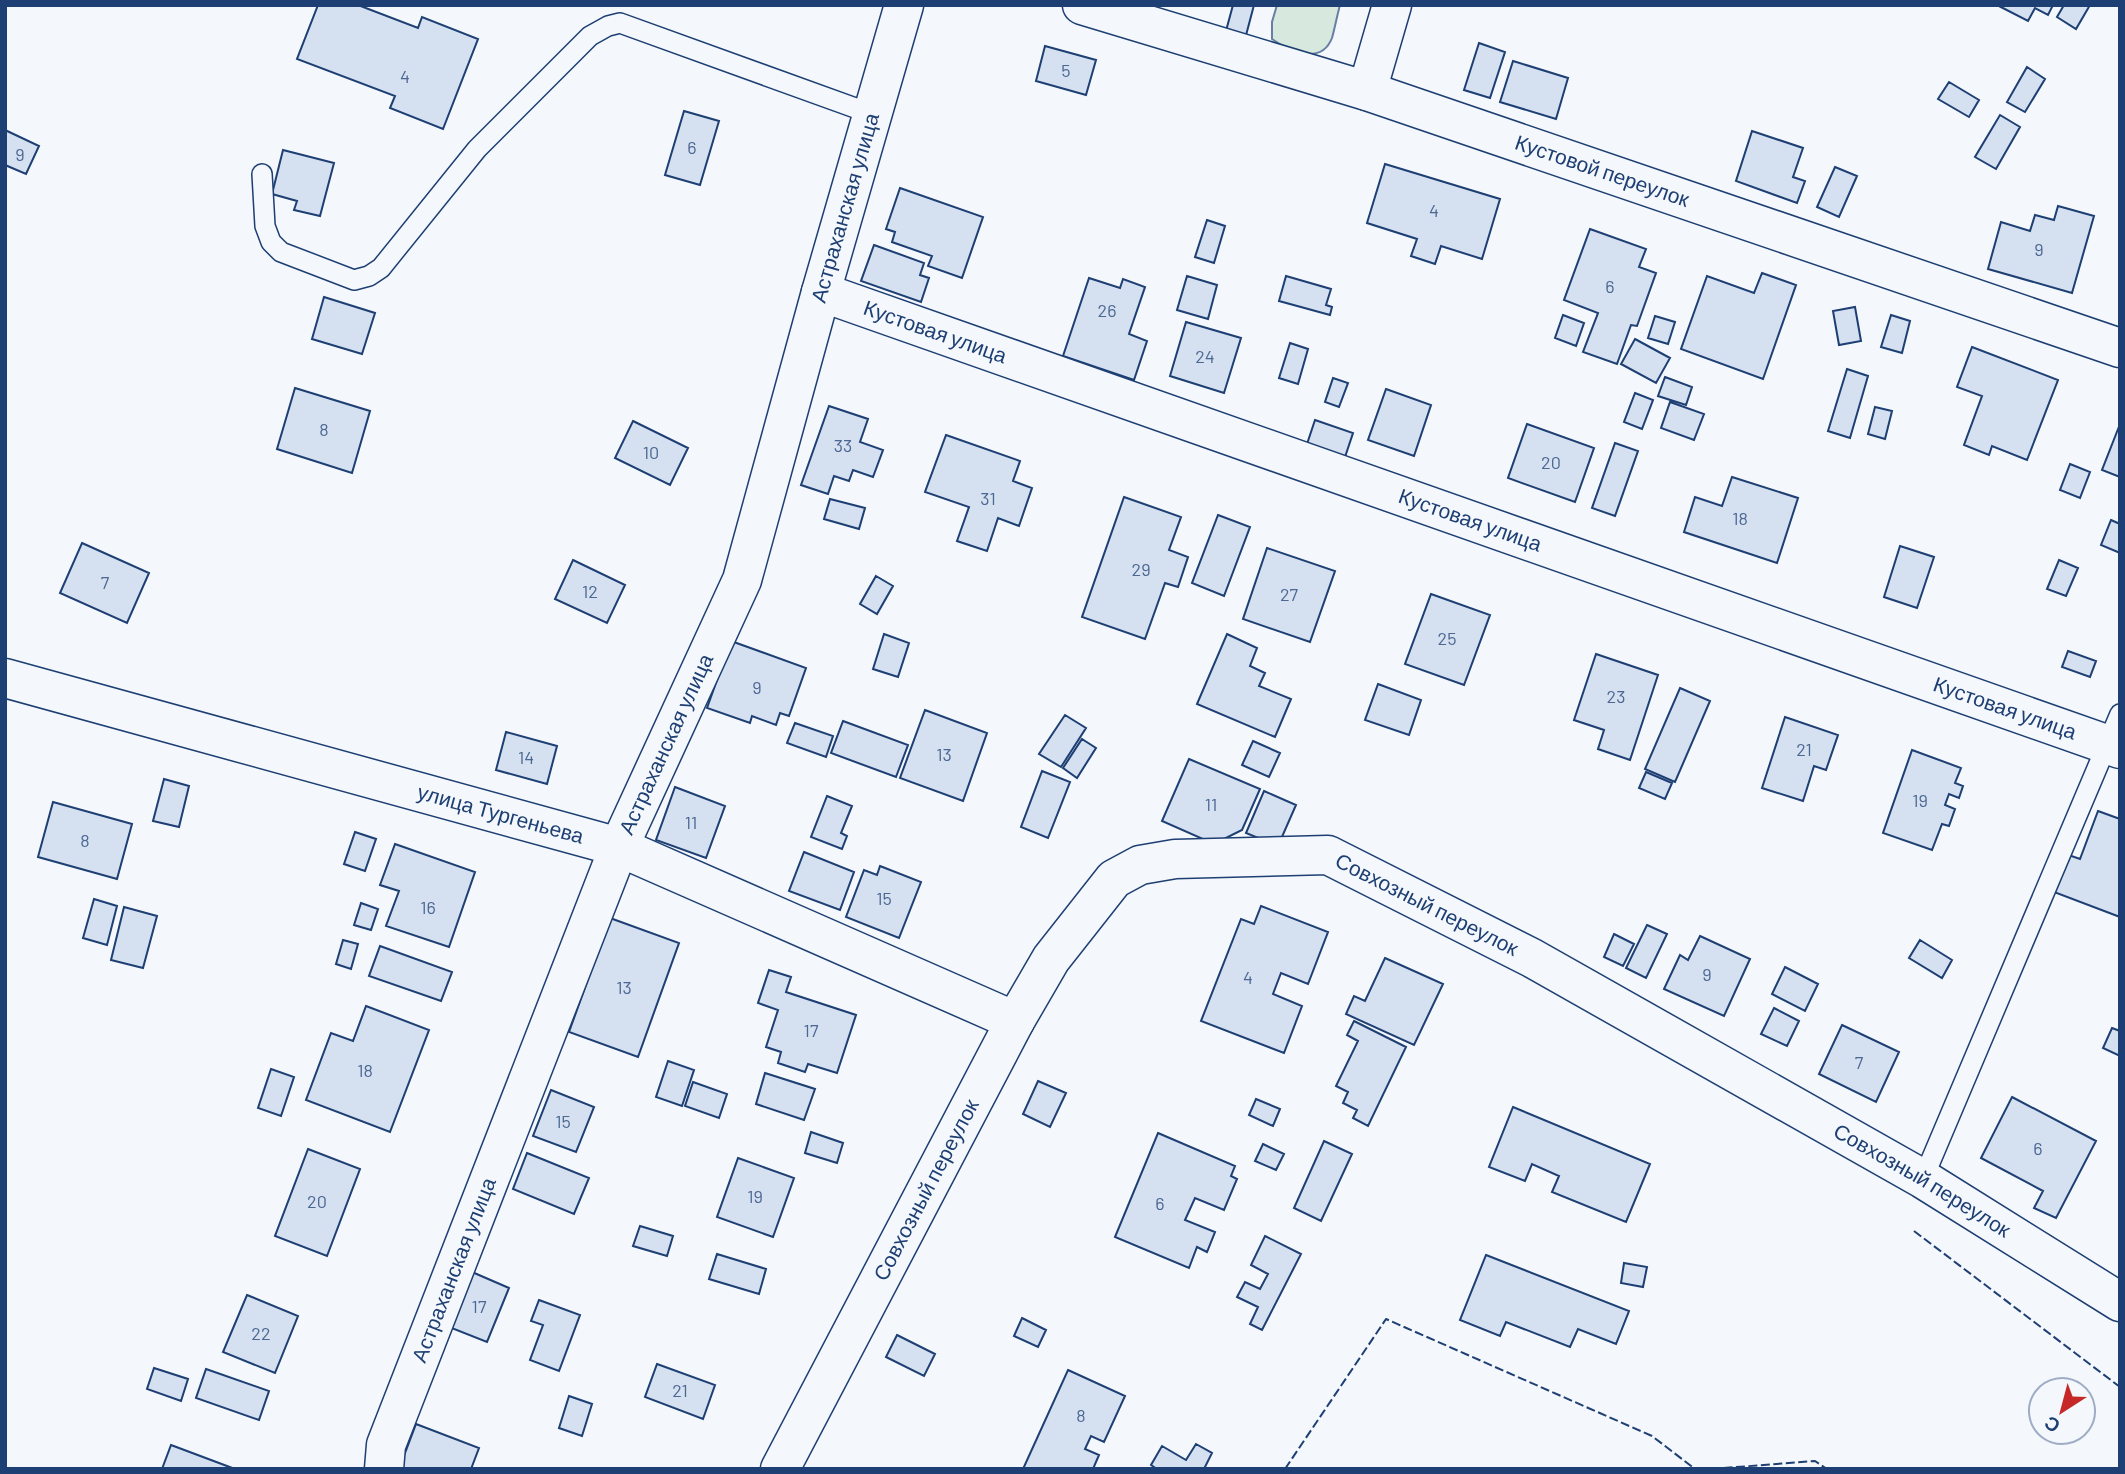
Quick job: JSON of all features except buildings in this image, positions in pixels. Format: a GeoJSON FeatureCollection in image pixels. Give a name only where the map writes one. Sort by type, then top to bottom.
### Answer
{"type":"FeatureCollection","features":[{"type":"Feature","properties":{"kind":"street","name":"Астраханская улица"},"geometry":{"type":"LineString","coordinates":[[384,1469],[386,1445],[619,847],[742,580],[904,5]]}},
{"type":"Feature","properties":{"kind":"street","name":"Кустовой переулок"},"geometry":{"type":"LineString","coordinates":[[1082,5],[1367,91],[2120,348]]}},
{"type":"Feature","properties":{"kind":"street"},"geometry":{"type":"LineString","coordinates":[[1367,91],[1392,5]]}},
{"type":"Feature","properties":{"kind":"street","name":"Кустовая улица"},"geometry":{"type":"LineString","coordinates":[[821,292],[2116,735]]}},
{"type":"Feature","properties":{"kind":"street","name":"улица Тургеньева"},"geometry":{"type":"LineString","coordinates":[[5,678],[619,847],[1014,1021]]}},
{"type":"Feature","properties":{"kind":"street","name":"Совхозный переулок"},"geometry":{"type":"LineString","coordinates":[[780,1469],[1014,1021],[1051,959],[1114,879],[1140,864],[1175,859],[1328,855],[1532,958],[1923,1180],[2120,1302]]}},
{"type":"Feature","properties":{"kind":"lane"},"geometry":{"type":"LineString","coordinates":[[262,174],[265,226],[271,242],[281,252],[354,280],[369,276],[381,268],[477,149],[590,37],[608,26],[620,23],[873,114]]}},
{"type":"Feature","properties":{"kind":"lane"},"geometry":{"type":"LineString","coordinates":[[1923,1180],[2116,735]]}},
{"type":"Feature","properties":{"kind":"shaded area"},"geometry":{"type":"Polygon","coordinates":[[[1277,5],[1340,5],[1332,38],[1327,47],[1320,52],[1304,54],[1272,39],[1272,22],[1277,5]]]}},
{"type":"Feature","properties":{"kind":"fence"},"geometry":{"type":"LineString","coordinates":[[1914,1231],[2120,1387]]}},
{"type":"Feature","properties":{"kind":"fence"},"geometry":{"type":"LineString","coordinates":[[1285,1469],[1386,1319],[1652,1436],[1695,1469]]}},
{"type":"Feature","properties":{"kind":"fence"},"geometry":{"type":"LineString","coordinates":[[1711,1469],[1815,1461],[1827,1469]]}}]}
